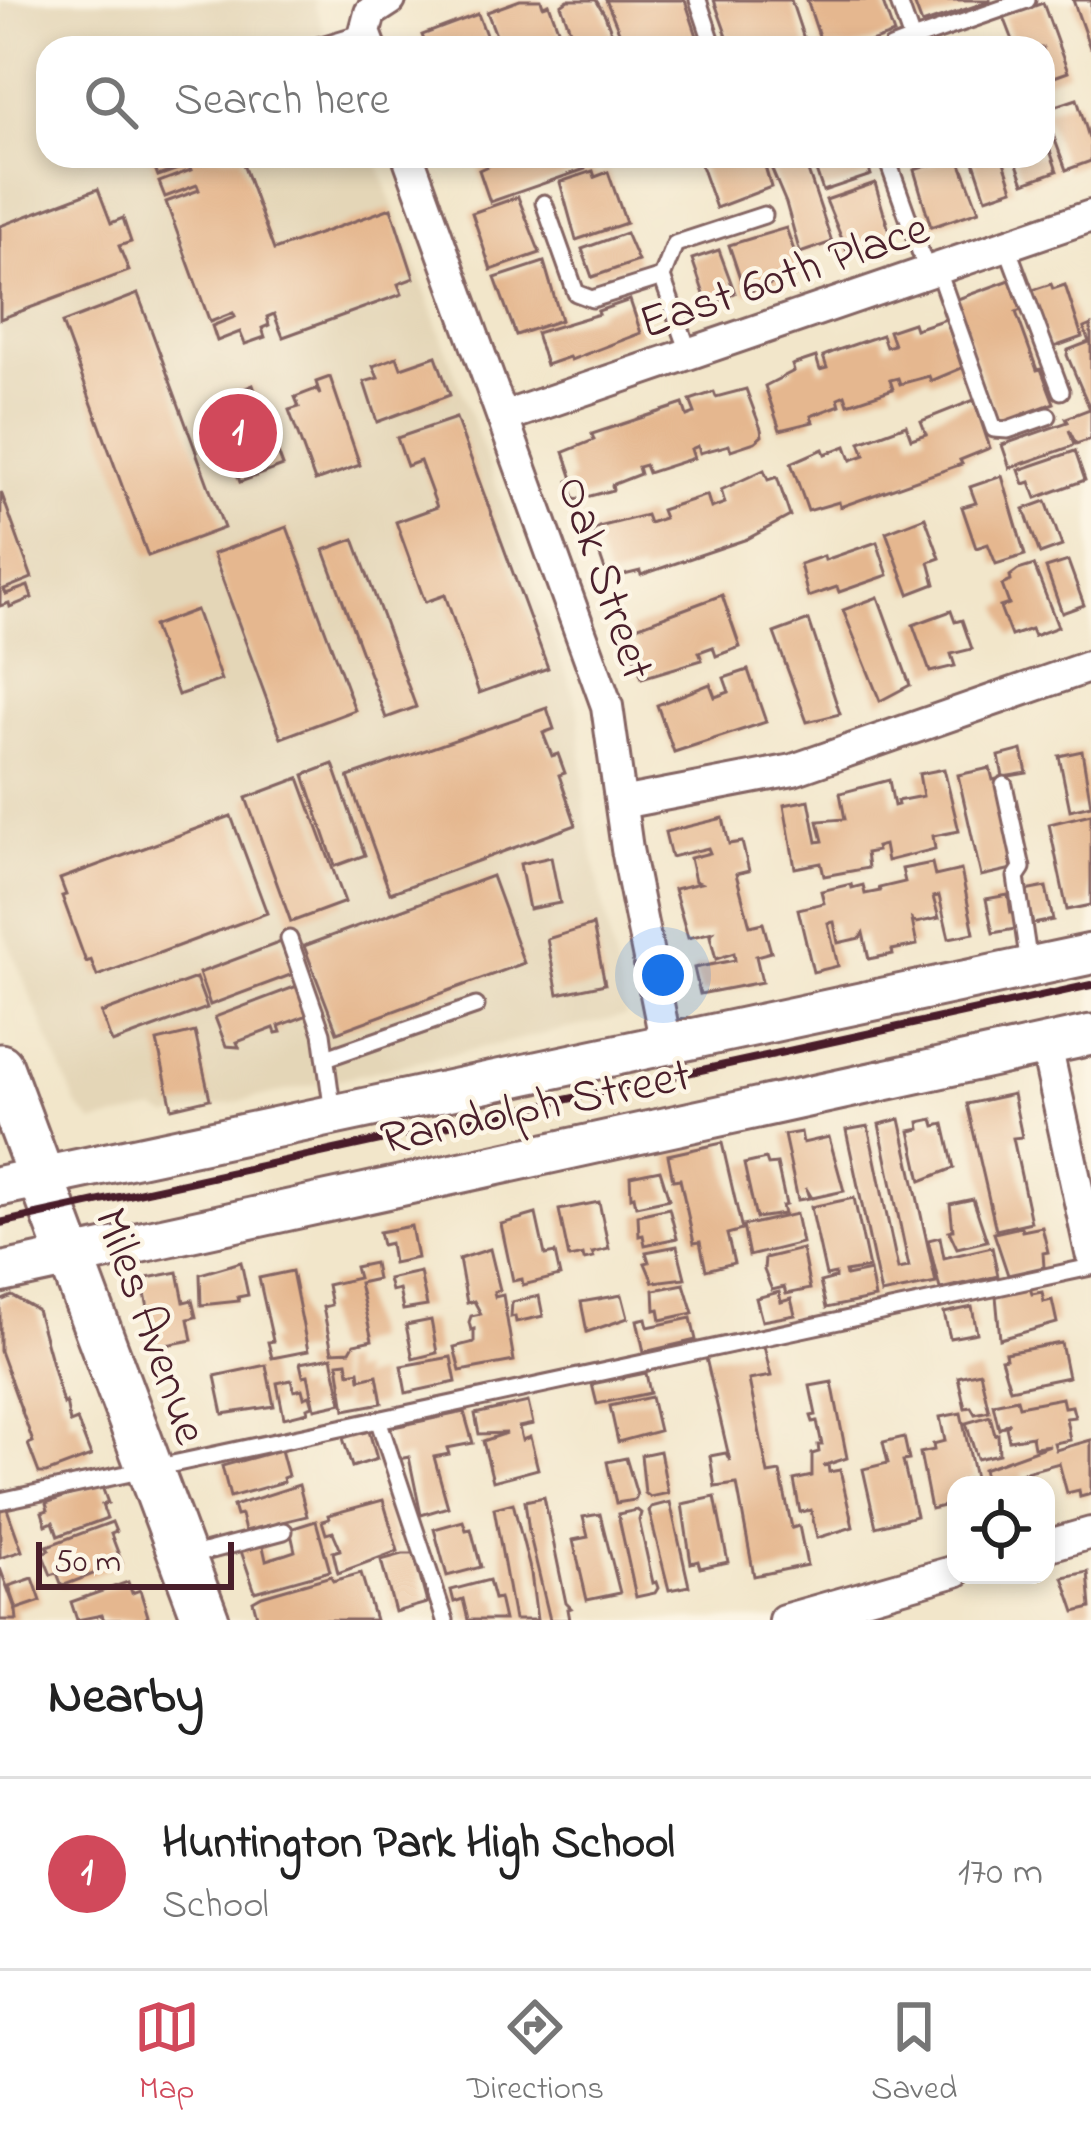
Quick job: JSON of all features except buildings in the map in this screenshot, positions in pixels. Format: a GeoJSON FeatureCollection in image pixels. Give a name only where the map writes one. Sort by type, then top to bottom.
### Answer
{"type":"FeatureCollection","features":[{"type":"Feature","properties":{"kind":"main road","name":"Miles Avenue"},"geometry":{"type":"LineString","coordinates":[[0,1067],[20,1181],[69,1258],[206,1620]]}},
{"type":"Feature","properties":{"kind":"street","name":"Oak Street"},"geometry":{"type":"LineString","coordinates":[[412,168],[608,706],[666,1044]]}},
{"type":"Feature","properties":{"kind":"street","name":"East 60th Place"},"geometry":{"type":"LineString","coordinates":[[504,417],[1091,216]]}},
{"type":"Feature","properties":{"kind":"street"},"geometry":{"type":"LineString","coordinates":[[621,803],[793,770],[1091,666]]}},
{"type":"Feature","properties":{"kind":"street","name":"Randolph Street"},"geometry":{"type":"LineString","coordinates":[[20,1181],[1091,954]]}},
{"type":"Feature","properties":{"kind":"street","name":"Randolph Street"},"geometry":{"type":"LineString","coordinates":[[0,1273],[1091,1035]]}},
{"type":"Feature","properties":{"kind":"street"},"geometry":{"type":"LineString","coordinates":[[1046,1045],[1091,1253]]}},
{"type":"Feature","properties":{"kind":"street"},"geometry":{"type":"LineString","coordinates":[[1055,1543],[1091,1533]]}},
{"type":"Feature","properties":{"kind":"street"},"geometry":{"type":"LineString","coordinates":[[784,1620],[947,1574]]}},
{"type":"Feature","properties":{"kind":"lane"},"geometry":{"type":"LineString","coordinates":[[698,0],[710,36]]}},
{"type":"Feature","properties":{"kind":"lane"},"geometry":{"type":"LineString","coordinates":[[898,0],[911,36]]}},
{"type":"Feature","properties":{"kind":"lane"},"geometry":{"type":"LineString","coordinates":[[924,36],[1027,0]]}},
{"type":"Feature","properties":{"kind":"lane"},"geometry":{"type":"LineString","coordinates":[[341,36],[374,23]]}},
{"type":"Feature","properties":{"kind":"lane"},"geometry":{"type":"LineString","coordinates":[[891,168],[994,429],[1007,430],[1048,416]]}},
{"type":"Feature","properties":{"kind":"lane"},"geometry":{"type":"LineString","coordinates":[[544,202],[576,293],[592,298],[662,277]]}},
{"type":"Feature","properties":{"kind":"lane"},"geometry":{"type":"LineString","coordinates":[[689,352],[662,277],[675,244],[764,215]]}},
{"type":"Feature","properties":{"kind":"lane"},"geometry":{"type":"LineString","coordinates":[[1006,244],[1061,391]]}},
{"type":"Feature","properties":{"kind":"lane"},"geometry":{"type":"LineString","coordinates":[[1004,784],[1022,868],[1016,877],[1029,967]]}},
{"type":"Feature","properties":{"kind":"lane"},"geometry":{"type":"LineString","coordinates":[[290,939],[313,1000],[334,1116]]}},
{"type":"Feature","properties":{"kind":"lane"},"geometry":{"type":"LineString","coordinates":[[326,1058],[476,1006]]}},
{"type":"Feature","properties":{"kind":"lane"},"geometry":{"type":"LineString","coordinates":[[0,1501],[1091,1267]]}},
{"type":"Feature","properties":{"kind":"lane"},"geometry":{"type":"LineString","coordinates":[[379,1422],[446,1620]]}},
{"type":"Feature","properties":{"kind":"lane"},"geometry":{"type":"LineString","coordinates":[[182,1557],[284,1531]]}},
{"type":"Feature","properties":{"kind":"shaded area"},"geometry":{"type":"Polygon","coordinates":[[[0,0],[316,0],[326,36],[36,36],[36,168],[379,168],[579,709],[586,821],[626,1016],[168,1117],[155,1110],[93,1123],[77,1106],[0,923],[0,0]]]}},
{"type":"Feature","properties":{"kind":"railway"},"geometry":{"type":"LineString","coordinates":[[0,1223],[1091,985]]}},
{"type":"Feature","properties":{"kind":"place","name":"Huntington Park High School"},"geometry":{"type":"Point","coordinates":[238,433]}}]}
